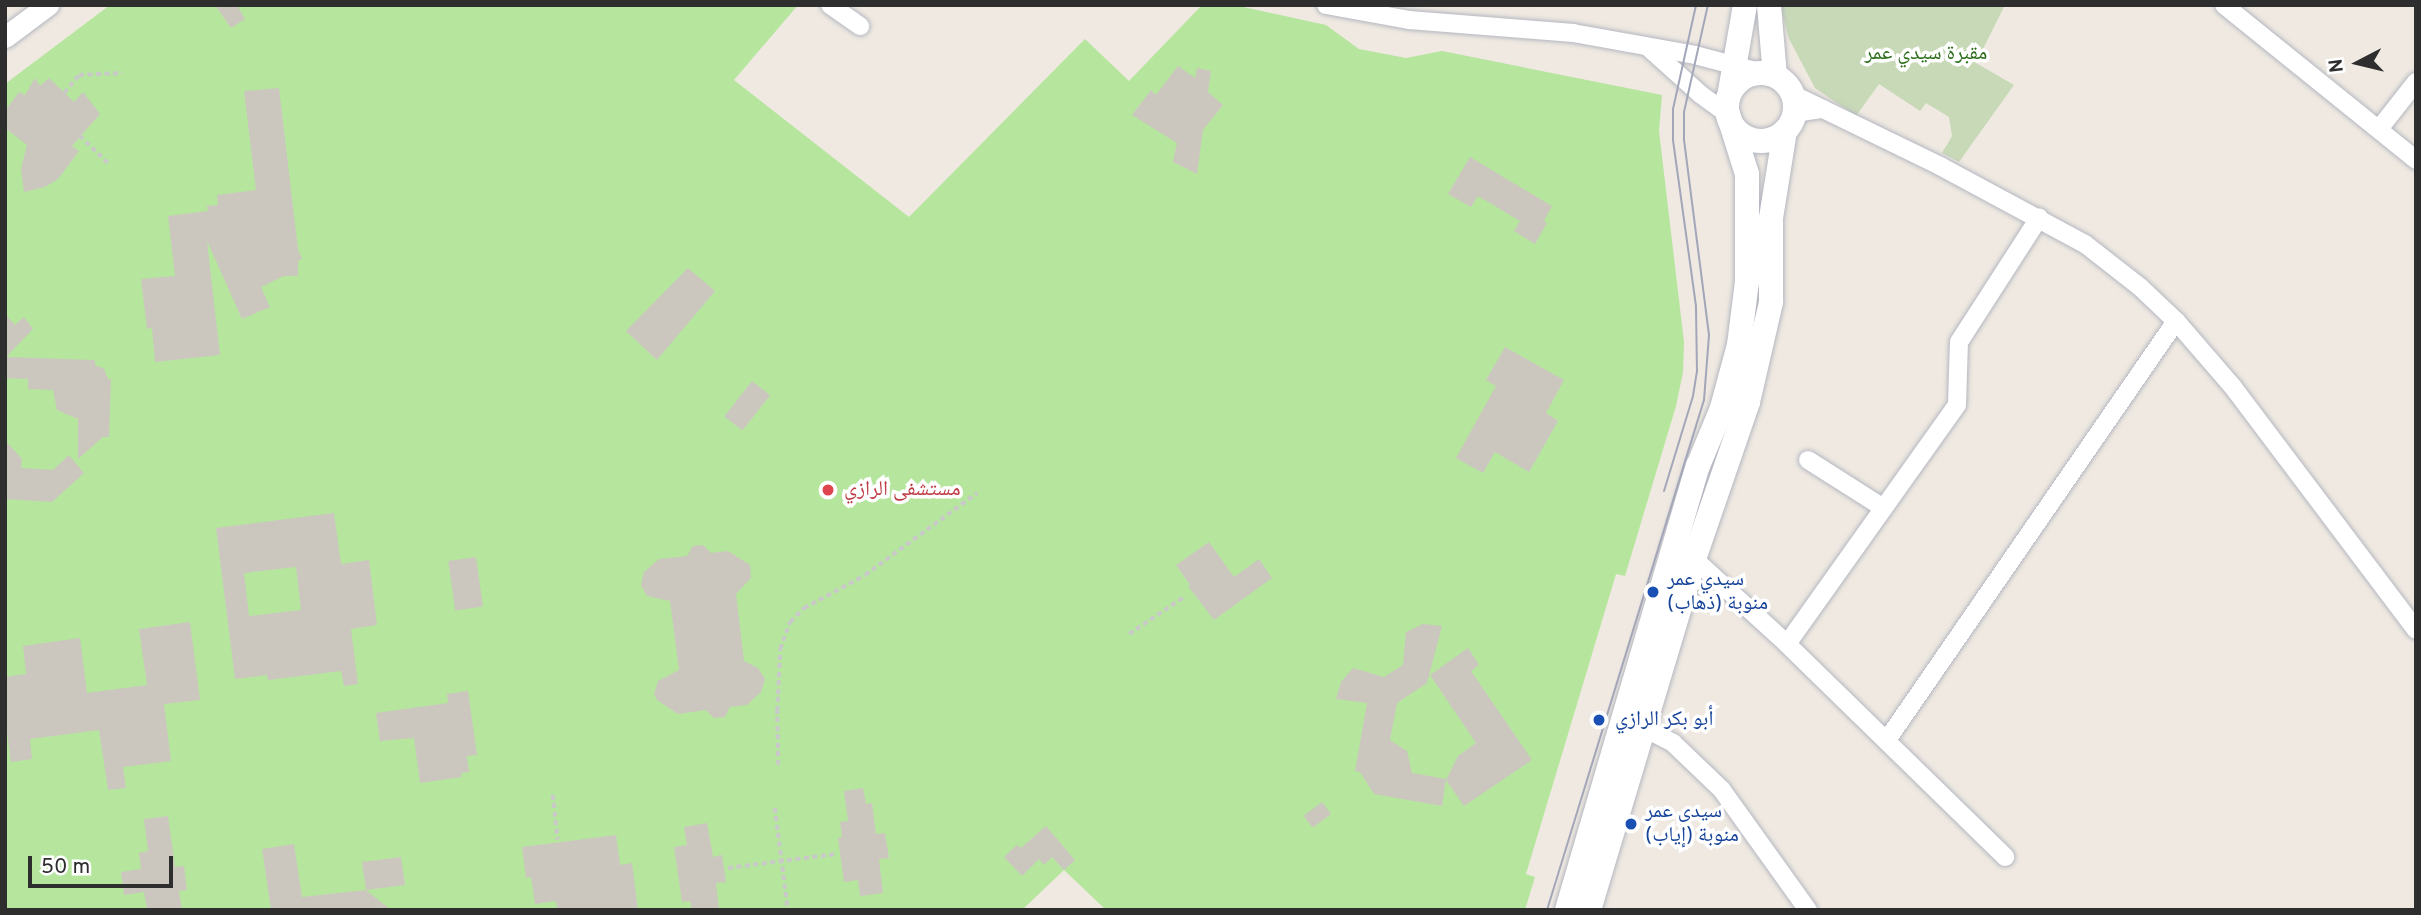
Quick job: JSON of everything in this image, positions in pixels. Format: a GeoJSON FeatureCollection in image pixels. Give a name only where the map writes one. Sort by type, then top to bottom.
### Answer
{"type":"FeatureCollection","features":[{"type":"Feature","properties":{"kind":"main road"},"geometry":{"type":"LineString","coordinates":[[1745,5],[1729,103],[1731,124],[1747,138],[1767,140],[1788,126]]}},
{"type":"Feature","properties":{"kind":"main road"},"geometry":{"type":"LineString","coordinates":[[1769,5],[1769,74]]}},
{"type":"Feature","properties":{"kind":"main road"},"geometry":{"type":"LineString","coordinates":[[1567,910],[1684,554],[1748,402],[1771,302],[1771,218],[1794,103],[1792,94],[1769,74],[1746,76],[1729,103],[1747,174],[1747,282],[1740,345],[1722,408],[1698,466],[1684,554],[1644,728],[1589,910]]}},
{"type":"Feature","properties":{"kind":"street"},"geometry":{"type":"LineString","coordinates":[[5,37],[48,5]]}},
{"type":"Feature","properties":{"kind":"street"},"geometry":{"type":"LineString","coordinates":[[830,5],[860,26]]}},
{"type":"Feature","properties":{"kind":"street"},"geometry":{"type":"LineString","coordinates":[[1326,5],[1397,18],[1573,33],[1735,63],[1769,74]]}},
{"type":"Feature","properties":{"kind":"street"},"geometry":{"type":"LineString","coordinates":[[2233,8],[2416,160]]}},
{"type":"Feature","properties":{"kind":"street"},"geometry":{"type":"LineString","coordinates":[[1645,45],[1680,73],[1699,94],[1729,103]]}},
{"type":"Feature","properties":{"kind":"street"},"geometry":{"type":"LineString","coordinates":[[2379,129],[2416,82]]}},
{"type":"Feature","properties":{"kind":"street"},"geometry":{"type":"LineString","coordinates":[[1792,94],[2039,218],[2113,264],[2176,321],[2287,456],[2416,630]]}},
{"type":"Feature","properties":{"kind":"street"},"geometry":{"type":"LineString","coordinates":[[1788,126],[1801,112],[1823,109]]}},
{"type":"Feature","properties":{"kind":"street"},"geometry":{"type":"LineString","coordinates":[[1787,644],[1957,405],[1959,342],[2039,218]]}},
{"type":"Feature","properties":{"kind":"street"},"geometry":{"type":"LineString","coordinates":[[1887,740],[2176,321]]}},
{"type":"Feature","properties":{"kind":"street"},"geometry":{"type":"LineString","coordinates":[[1808,460],[1882,507]]}},
{"type":"Feature","properties":{"kind":"street"},"geometry":{"type":"LineString","coordinates":[[1684,554],[1787,644],[2005,857]]}},
{"type":"Feature","properties":{"kind":"street"},"geometry":{"type":"LineString","coordinates":[[1644,728],[1673,743],[1722,790],[1808,910]]}},
{"type":"Feature","properties":{"kind":"path"},"geometry":{"type":"LineString","coordinates":[[64,93],[79,75],[122,74]]}},
{"type":"Feature","properties":{"kind":"path"},"geometry":{"type":"LineString","coordinates":[[80,136],[109,164]]}},
{"type":"Feature","properties":{"kind":"path"},"geometry":{"type":"LineString","coordinates":[[778,765],[780,649],[790,622],[804,608],[865,575],[977,493]]}},
{"type":"Feature","properties":{"kind":"path"},"geometry":{"type":"LineString","coordinates":[[1129,634],[1184,597]]}},
{"type":"Feature","properties":{"kind":"path"},"geometry":{"type":"LineString","coordinates":[[553,795],[558,840]]}},
{"type":"Feature","properties":{"kind":"path"},"geometry":{"type":"LineString","coordinates":[[775,808],[788,910]]}},
{"type":"Feature","properties":{"kind":"path"},"geometry":{"type":"LineString","coordinates":[[728,868],[836,854]]}},
{"type":"Feature","properties":{"kind":"green space","name":"مستشفى الرازي"},"geometry":{"type":"Polygon","coordinates":[[[110,5],[798,5],[734,80],[909,217],[1085,39],[1129,81],[1202,5],[1234,5],[1326,25],[1359,49],[1406,58],[1442,51],[1662,95],[1659,131],[1684,342],[1683,372],[1676,406],[1625,576],[1616,574],[1526,874],[1535,877],[1525,910],[1106,910],[1064,870],[1022,910],[5,910],[5,84],[110,5]]]}},
{"type":"Feature","properties":{"kind":"green space","name":"مقبرة سيدي عمر"},"geometry":{"type":"Polygon","coordinates":[[[1780,5],[2005,5],[1976,63],[2014,85],[1959,162],[1942,153],[1952,136],[1949,117],[1926,103],[1920,111],[1879,84],[1856,116],[1815,88],[1789,39],[1780,5]]]}},
{"type":"Feature","properties":{"kind":"building"},"geometry":{"type":"Polygon","coordinates":[[[215,5],[237,5],[245,19],[231,28],[215,5]]]}},
{"type":"Feature","properties":{"kind":"building"},"geometry":{"type":"Polygon","coordinates":[[[1178,66],[1195,78],[1197,68],[1211,71],[1208,92],[1223,105],[1203,130],[1197,174],[1173,162],[1177,143],[1132,115],[1151,90],[1156,95],[1178,66]]]}},
{"type":"Feature","properties":{"kind":"building"},"geometry":{"type":"Polygon","coordinates":[[[35,78],[40,86],[49,78],[74,102],[83,92],[100,114],[72,146],[79,151],[58,179],[45,187],[24,192],[21,169],[27,145],[5,128],[5,111],[19,92],[25,95],[35,78]]]}},
{"type":"Feature","properties":{"kind":"building"},"geometry":{"type":"Polygon","coordinates":[[[279,88],[298,249],[302,259],[298,261],[298,276],[284,276],[261,287],[270,307],[242,319],[207,241],[220,355],[155,362],[152,328],[147,329],[141,279],[175,276],[168,216],[208,211],[207,206],[218,205],[217,195],[256,190],[244,91],[279,88]]]}},
{"type":"Feature","properties":{"kind":"building"},"geometry":{"type":"Polygon","coordinates":[[[1470,157],[1552,206],[1544,221],[1547,223],[1535,244],[1514,231],[1520,221],[1478,196],[1471,207],[1448,194],[1470,157]]]}},
{"type":"Feature","properties":{"kind":"building"},"geometry":{"type":"Polygon","coordinates":[[[688,268],[715,291],[657,360],[626,331],[688,268]]]}},
{"type":"Feature","properties":{"kind":"building"},"geometry":{"type":"Polygon","coordinates":[[[5,314],[15,325],[24,317],[33,329],[6,357],[95,360],[95,365],[104,369],[108,379],[111,379],[109,437],[103,437],[78,459],[78,419],[57,410],[53,390],[28,389],[28,379],[5,378],[5,314]]]}},
{"type":"Feature","properties":{"kind":"building"},"geometry":{"type":"Polygon","coordinates":[[[1505,347],[1564,380],[1546,413],[1558,421],[1529,472],[1495,452],[1483,473],[1456,458],[1496,386],[1486,380],[1505,347]]]}},
{"type":"Feature","properties":{"kind":"building"},"geometry":{"type":"Polygon","coordinates":[[[752,381],[770,395],[742,431],[724,416],[752,381]]]}},
{"type":"Feature","properties":{"kind":"building"},"geometry":{"type":"Polygon","coordinates":[[[5,440],[22,459],[21,468],[53,470],[69,455],[84,473],[52,502],[5,499],[5,440]]]}},
{"type":"Feature","properties":{"kind":"building"},"geometry":{"type":"Polygon","coordinates":[[[334,513],[341,564],[369,560],[377,625],[351,629],[358,684],[344,686],[341,671],[268,680],[267,675],[235,679],[216,528],[334,513]],[[296,567],[244,573],[249,616],[301,610],[296,567]]]}},
{"type":"Feature","properties":{"kind":"building"},"geometry":{"type":"Polygon","coordinates":[[[1209,542],[1234,577],[1259,559],[1272,578],[1214,620],[1176,565],[1209,542]]]}},
{"type":"Feature","properties":{"kind":"building"},"geometry":{"type":"Polygon","coordinates":[[[703,545],[711,553],[728,551],[750,565],[751,578],[736,594],[744,661],[758,668],[765,679],[761,692],[747,705],[730,707],[725,717],[714,718],[706,710],[678,714],[657,700],[654,694],[658,681],[679,670],[670,601],[647,596],[641,585],[644,572],[659,559],[687,556],[693,546],[703,545]]]}},
{"type":"Feature","properties":{"kind":"building"},"geometry":{"type":"Polygon","coordinates":[[[476,557],[483,607],[455,610],[448,561],[476,557]]]}},
{"type":"Feature","properties":{"kind":"building"},"geometry":{"type":"Polygon","coordinates":[[[190,622],[200,700],[164,704],[171,761],[123,767],[126,788],[108,790],[99,730],[30,739],[32,759],[11,762],[5,717],[5,677],[26,674],[23,646],[80,638],[87,693],[147,685],[139,629],[190,622]]]}},
{"type":"Feature","properties":{"kind":"building"},"geometry":{"type":"Polygon","coordinates":[[[1423,624],[1442,626],[1427,683],[1397,703],[1390,740],[1407,751],[1412,773],[1446,779],[1442,806],[1374,794],[1360,772],[1355,771],[1367,703],[1336,699],[1341,682],[1353,668],[1384,677],[1403,665],[1406,632],[1423,624]]]}},
{"type":"Feature","properties":{"kind":"building"},"geometry":{"type":"Polygon","coordinates":[[[1468,648],[1479,665],[1471,671],[1532,760],[1464,806],[1446,780],[1458,756],[1476,743],[1430,675],[1468,648]]]}},
{"type":"Feature","properties":{"kind":"building"},"geometry":{"type":"Polygon","coordinates":[[[468,691],[477,755],[467,756],[469,772],[461,773],[462,777],[420,783],[414,738],[380,741],[376,713],[448,703],[447,694],[468,691]]]}},
{"type":"Feature","properties":{"kind":"building"},"geometry":{"type":"Polygon","coordinates":[[[863,788],[866,804],[872,803],[876,834],[885,833],[889,858],[879,859],[883,893],[860,896],[858,880],[844,882],[838,838],[842,837],[840,822],[848,821],[844,791],[863,788]]]}},
{"type":"Feature","properties":{"kind":"building"},"geometry":{"type":"Polygon","coordinates":[[[1322,802],[1331,814],[1313,828],[1304,816],[1322,802]]]}},
{"type":"Feature","properties":{"kind":"building"},"geometry":{"type":"Polygon","coordinates":[[[168,816],[175,867],[184,866],[187,890],[179,891],[182,910],[147,910],[144,892],[124,895],[121,872],[141,869],[139,853],[148,851],[144,819],[168,816]]]}},
{"type":"Feature","properties":{"kind":"building"},"geometry":{"type":"Polygon","coordinates":[[[707,823],[713,857],[722,855],[726,882],[716,883],[719,910],[692,910],[690,901],[682,902],[674,847],[687,845],[684,827],[707,823]]]}},
{"type":"Feature","properties":{"kind":"building"},"geometry":{"type":"Polygon","coordinates":[[[1046,826],[1075,860],[1064,870],[1052,857],[1044,865],[1039,859],[1022,876],[1004,857],[1017,845],[1021,848],[1046,826]]]}},
{"type":"Feature","properties":{"kind":"building"},"geometry":{"type":"Polygon","coordinates":[[[616,835],[620,865],[632,863],[638,910],[557,910],[556,901],[535,904],[531,877],[526,878],[522,847],[616,835]]]}},
{"type":"Feature","properties":{"kind":"building"},"geometry":{"type":"Polygon","coordinates":[[[294,844],[302,897],[366,890],[391,910],[271,910],[262,849],[294,844]]]}},
{"type":"Feature","properties":{"kind":"building"},"geometry":{"type":"Polygon","coordinates":[[[401,857],[405,885],[366,890],[362,862],[401,857]]]}},
{"type":"Feature","properties":{"kind":"tram line"},"geometry":{"type":"LineString","coordinates":[[1664,491],[1693,396],[1697,372],[1696,306],[1673,140],[1673,109],[1696,5]]}},
{"type":"Feature","properties":{"kind":"tram line"},"geometry":{"type":"LineString","coordinates":[[1547,910],[1704,400],[1709,335],[1684,139],[1684,112],[1708,5]]}},
{"type":"Feature","properties":{"kind":"place","name":"مستشفى الرازي"},"geometry":{"type":"Point","coordinates":[828,490]}},
{"type":"Feature","properties":{"kind":"place","name":"سيدي عمر منوبة (ذهاب)"},"geometry":{"type":"Point","coordinates":[1653,592]}},
{"type":"Feature","properties":{"kind":"place","name":"أبو بكر الرازي"},"geometry":{"type":"Point","coordinates":[1599,720]}},
{"type":"Feature","properties":{"kind":"place","name":"سيدي عمر منوبة (إياب)"},"geometry":{"type":"Point","coordinates":[1631,824]}}]}
